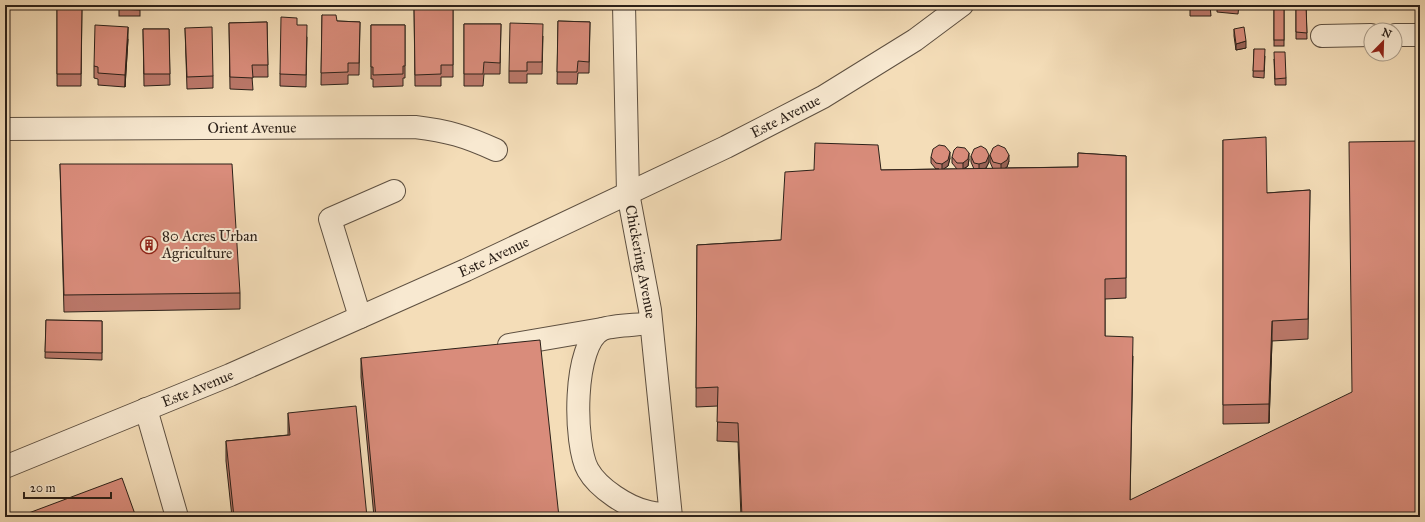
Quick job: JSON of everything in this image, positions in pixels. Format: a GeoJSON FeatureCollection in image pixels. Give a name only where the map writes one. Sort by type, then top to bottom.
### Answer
{"type":"FeatureCollection","features":[{"type":"Feature","properties":{"kind":"street","name":"Chickering Avenue"},"geometry":{"type":"LineString","coordinates":[[624,5],[628,193],[651,323],[670,515]]}},
{"type":"Feature","properties":{"kind":"street","name":"Este Avenue"},"geometry":{"type":"LineString","coordinates":[[5,467],[230,375],[466,270],[726,147],[823,97],[915,40],[962,5]]}},
{"type":"Feature","properties":{"kind":"street"},"geometry":{"type":"LineString","coordinates":[[1322,36],[1363,35]]}},
{"type":"Feature","properties":{"kind":"street"},"geometry":{"type":"LineString","coordinates":[[1403,35],[1420,35]]}},
{"type":"Feature","properties":{"kind":"street","name":"Orient Avenue"},"geometry":{"type":"LineString","coordinates":[[5,129],[415,127],[448,131],[472,139],[496,150]]}},
{"type":"Feature","properties":{"kind":"street"},"geometry":{"type":"LineString","coordinates":[[360,317],[330,219],[394,190]]}},
{"type":"Feature","properties":{"kind":"street"},"geometry":{"type":"LineString","coordinates":[[487,349],[651,323]]}},
{"type":"Feature","properties":{"kind":"street"},"geometry":{"type":"LineString","coordinates":[[602,330],[591,340],[582,361],[578,400],[581,456],[588,470],[600,486],[628,504],[648,512],[670,515]]}},
{"type":"Feature","properties":{"kind":"street"},"geometry":{"type":"LineString","coordinates":[[146,409],[177,517]]}},
{"type":"Feature","properties":{"kind":"building"},"geometry":{"type":"Polygon","coordinates":[[[57,5],[82,5],[81,74],[57,74],[57,5]]]}},
{"type":"Feature","properties":{"kind":"building"},"geometry":{"type":"Polygon","coordinates":[[[119,5],[140,5],[140,10],[119,9],[119,5]]]}},
{"type":"Feature","properties":{"kind":"building"},"geometry":{"type":"Polygon","coordinates":[[[414,5],[453,5],[453,65],[441,65],[441,74],[415,75],[414,5]]]}},
{"type":"Feature","properties":{"kind":"building"},"geometry":{"type":"Polygon","coordinates":[[[1190,5],[1210,5],[1211,9],[1190,9],[1190,5]]]}},
{"type":"Feature","properties":{"kind":"building"},"geometry":{"type":"Polygon","coordinates":[[[1217,5],[1239,5],[1238,7],[1217,5]]]}},
{"type":"Feature","properties":{"kind":"building"},"geometry":{"type":"Polygon","coordinates":[[[1274,5],[1284,5],[1284,40],[1274,40],[1274,5]]]}},
{"type":"Feature","properties":{"kind":"building"},"geometry":{"type":"Polygon","coordinates":[[[1296,5],[1306,5],[1307,33],[1296,32],[1296,5]]]}},
{"type":"Feature","properties":{"kind":"building"},"geometry":{"type":"Polygon","coordinates":[[[322,15],[336,15],[337,21],[360,22],[359,63],[348,63],[348,72],[321,73],[322,15]]]}},
{"type":"Feature","properties":{"kind":"building"},"geometry":{"type":"Polygon","coordinates":[[[281,17],[297,18],[297,25],[307,25],[306,75],[280,74],[281,17]]]}},
{"type":"Feature","properties":{"kind":"building"},"geometry":{"type":"Polygon","coordinates":[[[558,21],[590,22],[589,62],[578,61],[577,72],[557,72],[558,21]]]}},
{"type":"Feature","properties":{"kind":"building"},"geometry":{"type":"Polygon","coordinates":[[[267,22],[268,65],[252,65],[253,78],[230,77],[229,23],[267,22]]]}},
{"type":"Feature","properties":{"kind":"building"},"geometry":{"type":"Polygon","coordinates":[[[510,23],[543,24],[542,62],[527,62],[527,71],[509,71],[510,23]]]}},
{"type":"Feature","properties":{"kind":"building"},"geometry":{"type":"Polygon","coordinates":[[[464,24],[501,24],[500,63],[484,62],[483,74],[464,74],[464,24]]]}},
{"type":"Feature","properties":{"kind":"building"},"geometry":{"type":"Polygon","coordinates":[[[95,25],[128,27],[125,75],[98,73],[98,67],[94,66],[95,25]]]}},
{"type":"Feature","properties":{"kind":"building"},"geometry":{"type":"Polygon","coordinates":[[[371,25],[405,25],[405,66],[403,66],[403,74],[373,75],[373,67],[371,67],[371,25]]]}},
{"type":"Feature","properties":{"kind":"building"},"geometry":{"type":"Polygon","coordinates":[[[212,27],[213,76],[187,77],[185,28],[212,27]]]}},
{"type":"Feature","properties":{"kind":"building"},"geometry":{"type":"Polygon","coordinates":[[[1244,27],[1246,41],[1236,44],[1234,29],[1244,27]]]}},
{"type":"Feature","properties":{"kind":"building"},"geometry":{"type":"Polygon","coordinates":[[[143,29],[169,29],[170,74],[144,74],[143,29]]]}},
{"type":"Feature","properties":{"kind":"building"},"geometry":{"type":"Polygon","coordinates":[[[1254,49],[1265,49],[1264,71],[1253,71],[1254,49]]]}},
{"type":"Feature","properties":{"kind":"building"},"geometry":{"type":"Polygon","coordinates":[[[1274,52],[1285,52],[1286,78],[1275,79],[1274,52]]]}},
{"type":"Feature","properties":{"kind":"building"},"geometry":{"type":"Polygon","coordinates":[[[1266,137],[1267,193],[1310,190],[1308,319],[1272,321],[1269,404],[1223,405],[1223,140],[1266,137]]]}},
{"type":"Feature","properties":{"kind":"building"},"geometry":{"type":"Polygon","coordinates":[[[1420,141],[1420,517],[742,517],[738,423],[717,422],[718,387],[696,388],[697,245],[781,240],[785,172],[814,170],[815,143],[878,145],[881,170],[1078,167],[1078,153],[1126,156],[1126,278],[1105,279],[1105,336],[1133,337],[1130,500],[1352,392],[1349,142],[1420,141]]]}},
{"type":"Feature","properties":{"kind":"building"},"geometry":{"type":"Polygon","coordinates":[[[939,145],[945,146],[950,152],[948,160],[942,164],[936,163],[931,157],[933,149],[939,145]]]}},
{"type":"Feature","properties":{"kind":"building"},"geometry":{"type":"Polygon","coordinates":[[[998,145],[1005,148],[1009,155],[1007,160],[1001,164],[993,162],[990,155],[993,148],[998,145]]]}},
{"type":"Feature","properties":{"kind":"building"},"geometry":{"type":"Polygon","coordinates":[[[981,146],[986,149],[989,155],[986,162],[979,164],[974,163],[971,156],[974,149],[981,146]]]}},
{"type":"Feature","properties":{"kind":"building"},"geometry":{"type":"Polygon","coordinates":[[[957,147],[965,148],[969,153],[968,159],[963,163],[957,163],[952,157],[954,150],[957,147]]]}},
{"type":"Feature","properties":{"kind":"building","name":"80 Acres Urban Agriculture"},"geometry":{"type":"Polygon","coordinates":[[[60,164],[232,164],[240,293],[64,295],[60,164]]]}},
{"type":"Feature","properties":{"kind":"building"},"geometry":{"type":"Polygon","coordinates":[[[46,320],[102,321],[102,353],[45,352],[46,320]]]}},
{"type":"Feature","properties":{"kind":"building"},"geometry":{"type":"Polygon","coordinates":[[[540,340],[559,517],[376,517],[361,358],[540,340]]]}},
{"type":"Feature","properties":{"kind":"building"},"geometry":{"type":"Polygon","coordinates":[[[356,406],[367,517],[234,517],[226,441],[290,435],[288,413],[356,406]]]}},
{"type":"Feature","properties":{"kind":"building"},"geometry":{"type":"Polygon","coordinates":[[[122,478],[136,517],[18,517],[122,478]]]}},
{"type":"Feature","properties":{"kind":"place","name":"80 Acres Urban Agriculture"},"geometry":{"type":"Point","coordinates":[149,245]}}]}
